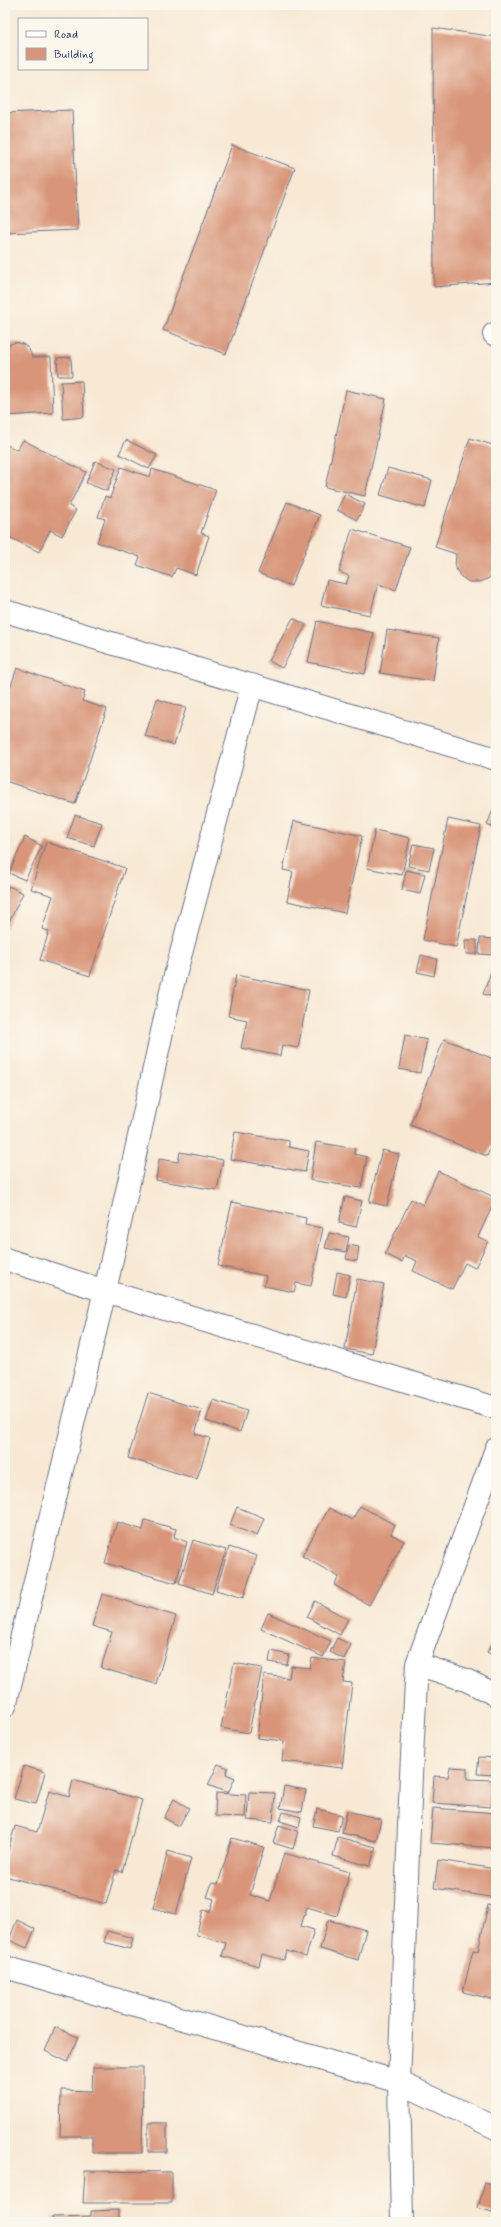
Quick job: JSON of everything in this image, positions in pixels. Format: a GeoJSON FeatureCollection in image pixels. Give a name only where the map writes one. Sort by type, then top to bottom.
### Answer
{"type":"FeatureCollection","features":[{"type":"Feature","properties":{"kind":"street"},"geometry":{"type":"LineString","coordinates":[[5,611],[496,759]]}},
{"type":"Feature","properties":{"kind":"street"},"geometry":{"type":"LineString","coordinates":[[5,1706],[105,1291],[170,991],[252,685]]}},
{"type":"Feature","properties":{"kind":"street"},"geometry":{"type":"LineString","coordinates":[[5,1259],[105,1291],[496,1408]]}},
{"type":"Feature","properties":{"kind":"street"},"geometry":{"type":"LineString","coordinates":[[402,2222],[399,2082],[411,1774],[417,1664],[496,1449]]}},
{"type":"Feature","properties":{"kind":"street"},"geometry":{"type":"LineString","coordinates":[[417,1664],[466,1680],[496,1695]]}},
{"type":"Feature","properties":{"kind":"street"},"geometry":{"type":"LineString","coordinates":[[5,1967],[399,2082],[496,2128]]}},
{"type":"Feature","properties":{"kind":"building"},"geometry":{"type":"Polygon","coordinates":[[[433,28],[496,37],[496,282],[434,287],[433,28]]]}},
{"type":"Feature","properties":{"kind":"building"},"geometry":{"type":"Polygon","coordinates":[[[72,110],[78,230],[5,233],[5,113],[72,110]]]}},
{"type":"Feature","properties":{"kind":"building"},"geometry":{"type":"Polygon","coordinates":[[[232,145],[295,168],[226,354],[163,330],[232,145]]]}},
{"type":"Feature","properties":{"kind":"building"},"geometry":{"type":"Polygon","coordinates":[[[15,342],[23,344],[29,349],[32,357],[51,357],[53,413],[5,416],[5,347],[15,342]]]}},
{"type":"Feature","properties":{"kind":"building"},"geometry":{"type":"Polygon","coordinates":[[[71,357],[72,376],[58,376],[57,358],[71,357]]]}},
{"type":"Feature","properties":{"kind":"building"},"geometry":{"type":"Polygon","coordinates":[[[82,381],[84,417],[63,419],[61,382],[82,381]]]}},
{"type":"Feature","properties":{"kind":"building"},"geometry":{"type":"Polygon","coordinates":[[[346,390],[386,399],[365,496],[325,487],[346,390]]]}},
{"type":"Feature","properties":{"kind":"building"},"geometry":{"type":"Polygon","coordinates":[[[470,438],[496,446],[496,565],[489,578],[480,582],[469,582],[460,576],[455,567],[456,554],[435,547],[470,438]]]}},
{"type":"Feature","properties":{"kind":"building"},"geometry":{"type":"Polygon","coordinates":[[[23,440],[86,472],[69,506],[76,510],[62,536],[50,530],[39,552],[5,535],[5,444],[17,450],[23,440]]]}},
{"type":"Feature","properties":{"kind":"building"},"geometry":{"type":"Polygon","coordinates":[[[126,440],[157,455],[149,469],[119,454],[126,440]]]}},
{"type":"Feature","properties":{"kind":"building"},"geometry":{"type":"Polygon","coordinates":[[[95,461],[116,469],[107,491],[86,483],[95,461]]]}},
{"type":"Feature","properties":{"kind":"building"},"geometry":{"type":"Polygon","coordinates":[[[121,467],[150,477],[152,469],[216,490],[201,533],[209,536],[196,575],[176,568],[172,577],[137,565],[140,557],[97,542],[105,519],[98,517],[105,496],[110,498],[121,467]]]}},
{"type":"Feature","properties":{"kind":"building"},"geometry":{"type":"Polygon","coordinates":[[[388,468],[432,480],[425,508],[380,495],[388,468]]]}},
{"type":"Feature","properties":{"kind":"building"},"geometry":{"type":"Polygon","coordinates":[[[345,494],[365,504],[357,520],[337,510],[345,494]]]}},
{"type":"Feature","properties":{"kind":"building"},"geometry":{"type":"Polygon","coordinates":[[[287,502],[320,515],[291,586],[258,573],[287,502]]]}},
{"type":"Feature","properties":{"kind":"building"},"geometry":{"type":"Polygon","coordinates":[[[352,529],[410,547],[396,590],[378,584],[370,615],[321,605],[327,580],[346,584],[349,576],[339,572],[352,529]]]}},
{"type":"Feature","properties":{"kind":"building"},"geometry":{"type":"Polygon","coordinates":[[[293,618],[306,625],[282,668],[269,661],[293,618]]]}},
{"type":"Feature","properties":{"kind":"building"},"geometry":{"type":"Polygon","coordinates":[[[317,621],[374,633],[365,674],[308,662],[317,621]]]}},
{"type":"Feature","properties":{"kind":"building"},"geometry":{"type":"Polygon","coordinates":[[[387,630],[439,638],[433,681],[380,673],[387,630]]]}},
{"type":"Feature","properties":{"kind":"building"},"geometry":{"type":"Polygon","coordinates":[[[17,668],[85,692],[82,701],[107,709],[75,804],[5,781],[5,703],[17,668]]]}},
{"type":"Feature","properties":{"kind":"building"},"geometry":{"type":"Polygon","coordinates":[[[157,699],[186,708],[174,745],[145,736],[157,699]]]}},
{"type":"Feature","properties":{"kind":"building"},"geometry":{"type":"Polygon","coordinates":[[[496,802],[496,829],[487,825],[496,802]]]}},
{"type":"Feature","properties":{"kind":"building"},"geometry":{"type":"Polygon","coordinates":[[[75,815],[102,823],[94,846],[67,838],[75,815]]]}},
{"type":"Feature","properties":{"kind":"building"},"geometry":{"type":"Polygon","coordinates":[[[448,819],[481,826],[456,947],[423,940],[448,819]]]}},
{"type":"Feature","properties":{"kind":"building"},"geometry":{"type":"Polygon","coordinates":[[[294,821],[362,836],[345,913],[287,901],[293,872],[283,870],[294,821]]]}},
{"type":"Feature","properties":{"kind":"building"},"geometry":{"type":"Polygon","coordinates":[[[375,830],[410,838],[402,875],[367,868],[375,830]]]}},
{"type":"Feature","properties":{"kind":"building"},"geometry":{"type":"Polygon","coordinates":[[[25,837],[42,846],[25,880],[9,873],[25,837]]]}},
{"type":"Feature","properties":{"kind":"building"},"geometry":{"type":"Polygon","coordinates":[[[46,842],[125,868],[90,976],[40,960],[49,931],[42,929],[53,896],[31,889],[46,842]]]}},
{"type":"Feature","properties":{"kind":"building"},"geometry":{"type":"Polygon","coordinates":[[[413,844],[434,848],[429,870],[408,866],[413,844]]]}},
{"type":"Feature","properties":{"kind":"building"},"geometry":{"type":"Polygon","coordinates":[[[406,870],[425,874],[420,894],[402,890],[406,870]]]}},
{"type":"Feature","properties":{"kind":"building"},"geometry":{"type":"Polygon","coordinates":[[[9,886],[23,893],[5,930],[5,894],[9,886]]]}},
{"type":"Feature","properties":{"kind":"building"},"geometry":{"type":"Polygon","coordinates":[[[480,938],[494,939],[493,955],[479,954],[480,938]]]}},
{"type":"Feature","properties":{"kind":"building"},"geometry":{"type":"Polygon","coordinates":[[[465,940],[477,940],[477,954],[466,954],[465,940]]]}},
{"type":"Feature","properties":{"kind":"building"},"geometry":{"type":"Polygon","coordinates":[[[421,955],[437,959],[434,976],[417,972],[421,955]]]}},
{"type":"Feature","properties":{"kind":"building"},"geometry":{"type":"Polygon","coordinates":[[[493,967],[496,968],[496,998],[483,994],[493,967]]]}},
{"type":"Feature","properties":{"kind":"building"},"geometry":{"type":"Polygon","coordinates":[[[236,975],[309,990],[298,1048],[282,1045],[280,1056],[241,1048],[247,1020],[228,1016],[236,975]]]}},
{"type":"Feature","properties":{"kind":"building"},"geometry":{"type":"Polygon","coordinates":[[[405,1035],[427,1040],[420,1073],[399,1069],[405,1035]]]}},
{"type":"Feature","properties":{"kind":"building"},"geometry":{"type":"Polygon","coordinates":[[[444,1039],[496,1060],[496,1135],[487,1156],[410,1125],[444,1039]]]}},
{"type":"Feature","properties":{"kind":"building"},"geometry":{"type":"Polygon","coordinates":[[[5,1121],[8,1122],[6,1131],[5,1131],[5,1121]]]}},
{"type":"Feature","properties":{"kind":"building"},"geometry":{"type":"Polygon","coordinates":[[[235,1132],[289,1141],[289,1147],[309,1151],[305,1172],[230,1159],[235,1132]]]}},
{"type":"Feature","properties":{"kind":"building"},"geometry":{"type":"Polygon","coordinates":[[[316,1142],[355,1149],[354,1154],[367,1157],[361,1188],[310,1180],[316,1142]]]}},
{"type":"Feature","properties":{"kind":"building"},"geometry":{"type":"Polygon","coordinates":[[[382,1150],[399,1154],[387,1206],[369,1202],[382,1150]]]}},
{"type":"Feature","properties":{"kind":"building"},"geometry":{"type":"Polygon","coordinates":[[[180,1152],[223,1160],[217,1190],[156,1180],[159,1159],[178,1162],[180,1152]]]}},
{"type":"Feature","properties":{"kind":"building"},"geometry":{"type":"Polygon","coordinates":[[[438,1171],[496,1198],[478,1237],[488,1241],[475,1268],[465,1263],[452,1289],[413,1271],[417,1261],[405,1256],[402,1262],[385,1254],[411,1199],[423,1205],[438,1171]]]}},
{"type":"Feature","properties":{"kind":"building"},"geometry":{"type":"Polygon","coordinates":[[[345,1197],[362,1201],[356,1227],[339,1223],[345,1197]]]}},
{"type":"Feature","properties":{"kind":"building"},"geometry":{"type":"Polygon","coordinates":[[[232,1202],[306,1218],[305,1225],[323,1228],[311,1286],[296,1283],[294,1292],[264,1286],[266,1276],[218,1266],[232,1202]]]}},
{"type":"Feature","properties":{"kind":"building"},"geometry":{"type":"Polygon","coordinates":[[[329,1233],[349,1237],[346,1252],[325,1248],[329,1233]]]}},
{"type":"Feature","properties":{"kind":"building"},"geometry":{"type":"Polygon","coordinates":[[[349,1245],[359,1247],[357,1261],[346,1259],[349,1245]]]}},
{"type":"Feature","properties":{"kind":"building"},"geometry":{"type":"Polygon","coordinates":[[[337,1272],[350,1275],[346,1297],[333,1294],[337,1272]]]}},
{"type":"Feature","properties":{"kind":"building"},"geometry":{"type":"Polygon","coordinates":[[[357,1279],[384,1284],[372,1354],[345,1349],[357,1279]]]}},
{"type":"Feature","properties":{"kind":"building"},"geometry":{"type":"Polygon","coordinates":[[[148,1393],[202,1410],[195,1434],[210,1438],[197,1479],[128,1458],[148,1393]]]}},
{"type":"Feature","properties":{"kind":"building"},"geometry":{"type":"Polygon","coordinates":[[[213,1400],[247,1411],[240,1432],[206,1421],[213,1400]]]}},
{"type":"Feature","properties":{"kind":"building"},"geometry":{"type":"Polygon","coordinates":[[[360,1506],[395,1525],[391,1534],[404,1541],[369,1605],[334,1585],[339,1577],[302,1556],[329,1508],[352,1520],[360,1506]]]}},
{"type":"Feature","properties":{"kind":"building"},"geometry":{"type":"Polygon","coordinates":[[[237,1507],[264,1518],[257,1536],[230,1525],[237,1507]]]}},
{"type":"Feature","properties":{"kind":"building"},"geometry":{"type":"Polygon","coordinates":[[[145,1520],[176,1529],[174,1537],[187,1542],[176,1583],[105,1563],[117,1522],[143,1530],[145,1520]]]}},
{"type":"Feature","properties":{"kind":"building"},"geometry":{"type":"Polygon","coordinates":[[[193,1540],[226,1550],[212,1594],[179,1583],[193,1540]]]}},
{"type":"Feature","properties":{"kind":"building"},"geometry":{"type":"Polygon","coordinates":[[[229,1547],[257,1556],[243,1598],[216,1590],[229,1547]]]}},
{"type":"Feature","properties":{"kind":"building"},"geometry":{"type":"Polygon","coordinates":[[[102,1594],[176,1616],[156,1684],[101,1668],[112,1632],[92,1626],[102,1594]]]}},
{"type":"Feature","properties":{"kind":"building"},"geometry":{"type":"Polygon","coordinates":[[[315,1601],[348,1619],[340,1635],[307,1617],[315,1601]]]}},
{"type":"Feature","properties":{"kind":"building"},"geometry":{"type":"Polygon","coordinates":[[[268,1613],[331,1641],[323,1657],[261,1629],[268,1613]]]}},
{"type":"Feature","properties":{"kind":"building"},"geometry":{"type":"Polygon","coordinates":[[[496,1636],[496,1657],[487,1652],[496,1636]]]}},
{"type":"Feature","properties":{"kind":"building"},"geometry":{"type":"Polygon","coordinates":[[[337,1638],[351,1645],[344,1659],[330,1652],[337,1638]]]}},
{"type":"Feature","properties":{"kind":"building"},"geometry":{"type":"Polygon","coordinates":[[[271,1651],[289,1655],[287,1665],[269,1662],[271,1651]]]}},
{"type":"Feature","properties":{"kind":"building"},"geometry":{"type":"Polygon","coordinates":[[[312,1658],[346,1662],[343,1682],[352,1683],[342,1768],[282,1761],[284,1741],[257,1738],[264,1675],[289,1678],[291,1666],[310,1668],[312,1658]]]}},
{"type":"Feature","properties":{"kind":"building"},"geometry":{"type":"Polygon","coordinates":[[[234,1663],[262,1668],[249,1733],[221,1728],[234,1663]]]}},
{"type":"Feature","properties":{"kind":"building"},"geometry":{"type":"Polygon","coordinates":[[[479,1757],[496,1758],[496,1775],[477,1774],[479,1757]]]}},
{"type":"Feature","properties":{"kind":"building"},"geometry":{"type":"Polygon","coordinates":[[[218,1764],[228,1768],[226,1774],[235,1778],[228,1793],[208,1785],[218,1764]]]}},
{"type":"Feature","properties":{"kind":"building"},"geometry":{"type":"Polygon","coordinates":[[[24,1766],[45,1772],[36,1804],[14,1799],[24,1766]]]}},
{"type":"Feature","properties":{"kind":"building"},"geometry":{"type":"Polygon","coordinates":[[[450,1767],[467,1768],[467,1779],[493,1780],[491,1807],[432,1803],[434,1776],[448,1777],[450,1767]]]}},
{"type":"Feature","properties":{"kind":"building"},"geometry":{"type":"Polygon","coordinates":[[[73,1780],[142,1800],[122,1872],[116,1870],[106,1904],[5,1876],[5,1861],[15,1826],[37,1832],[49,1791],[69,1797],[73,1780]]]}},
{"type":"Feature","properties":{"kind":"building"},"geometry":{"type":"Polygon","coordinates":[[[284,1786],[306,1790],[302,1812],[280,1808],[284,1786]]]}},
{"type":"Feature","properties":{"kind":"building"},"geometry":{"type":"Polygon","coordinates":[[[249,1792],[275,1793],[273,1822],[247,1820],[249,1792]]]}},
{"type":"Feature","properties":{"kind":"building"},"geometry":{"type":"Polygon","coordinates":[[[216,1793],[246,1795],[245,1817],[215,1816],[216,1793]]]}},
{"type":"Feature","properties":{"kind":"building"},"geometry":{"type":"Polygon","coordinates":[[[174,1799],[189,1808],[179,1826],[164,1818],[174,1799]]]}},
{"type":"Feature","properties":{"kind":"building"},"geometry":{"type":"Polygon","coordinates":[[[433,1808],[496,1813],[496,1848],[430,1843],[433,1808]]]}},
{"type":"Feature","properties":{"kind":"building"},"geometry":{"type":"Polygon","coordinates":[[[317,1809],[342,1815],[338,1831],[313,1826],[317,1809]]]}},
{"type":"Feature","properties":{"kind":"building"},"geometry":{"type":"Polygon","coordinates":[[[347,1811],[381,1819],[376,1841],[342,1833],[347,1811]]]}},
{"type":"Feature","properties":{"kind":"building"},"geometry":{"type":"Polygon","coordinates":[[[283,1812],[301,1817],[299,1827],[280,1821],[283,1812]]]}},
{"type":"Feature","properties":{"kind":"building"},"geometry":{"type":"Polygon","coordinates":[[[279,1825],[298,1831],[293,1849],[273,1843],[279,1825]]]}},
{"type":"Feature","properties":{"kind":"building"},"geometry":{"type":"Polygon","coordinates":[[[338,1837],[376,1847],[370,1866],[333,1856],[338,1837]]]}},
{"type":"Feature","properties":{"kind":"building"},"geometry":{"type":"Polygon","coordinates":[[[232,1838],[264,1847],[250,1895],[270,1901],[284,1853],[350,1872],[337,1916],[307,1907],[301,1926],[314,1930],[306,1957],[287,1951],[284,1960],[262,1954],[259,1966],[222,1956],[226,1943],[196,1935],[203,1910],[210,1912],[214,1899],[207,1897],[212,1883],[218,1884],[232,1838]]]}},
{"type":"Feature","properties":{"kind":"building"},"geometry":{"type":"Polygon","coordinates":[[[168,1851],[191,1858],[176,1914],[153,1908],[168,1851]]]}},
{"type":"Feature","properties":{"kind":"building"},"geometry":{"type":"Polygon","coordinates":[[[438,1860],[496,1869],[496,1898],[434,1888],[438,1860]]]}},
{"type":"Feature","properties":{"kind":"building"},"geometry":{"type":"Polygon","coordinates":[[[488,1905],[496,1907],[496,2000],[463,1992],[473,1950],[478,1951],[488,1905]]]}},
{"type":"Feature","properties":{"kind":"building"},"geometry":{"type":"Polygon","coordinates":[[[17,1920],[35,1929],[27,1948],[9,1940],[17,1920]]]}},
{"type":"Feature","properties":{"kind":"building"},"geometry":{"type":"Polygon","coordinates":[[[328,1920],[366,1930],[358,1960],[320,1949],[328,1920]]]}},
{"type":"Feature","properties":{"kind":"building"},"geometry":{"type":"Polygon","coordinates":[[[107,1931],[133,1938],[130,1949],[104,1942],[107,1931]]]}},
{"type":"Feature","properties":{"kind":"building"},"geometry":{"type":"Polygon","coordinates":[[[55,2027],[78,2037],[68,2062],[45,2051],[55,2027]]]}},
{"type":"Feature","properties":{"kind":"building"},"geometry":{"type":"Polygon","coordinates":[[[93,2067],[143,2067],[142,2153],[92,2153],[92,2136],[60,2136],[61,2090],[92,2091],[93,2067]]]}},
{"type":"Feature","properties":{"kind":"building"},"geometry":{"type":"Polygon","coordinates":[[[148,2123],[167,2123],[167,2152],[148,2152],[148,2123]]]}},
{"type":"Feature","properties":{"kind":"building"},"geometry":{"type":"Polygon","coordinates":[[[85,2171],[172,2172],[172,2203],[83,2203],[85,2171]]]}},
{"type":"Feature","properties":{"kind":"building"},"geometry":{"type":"Polygon","coordinates":[[[485,2182],[496,2185],[496,2213],[478,2208],[485,2182]]]}},
{"type":"Feature","properties":{"kind":"building"},"geometry":{"type":"Polygon","coordinates":[[[118,2210],[118,2222],[53,2222],[52,2217],[91,2216],[91,2211],[118,2210]]]}}]}
